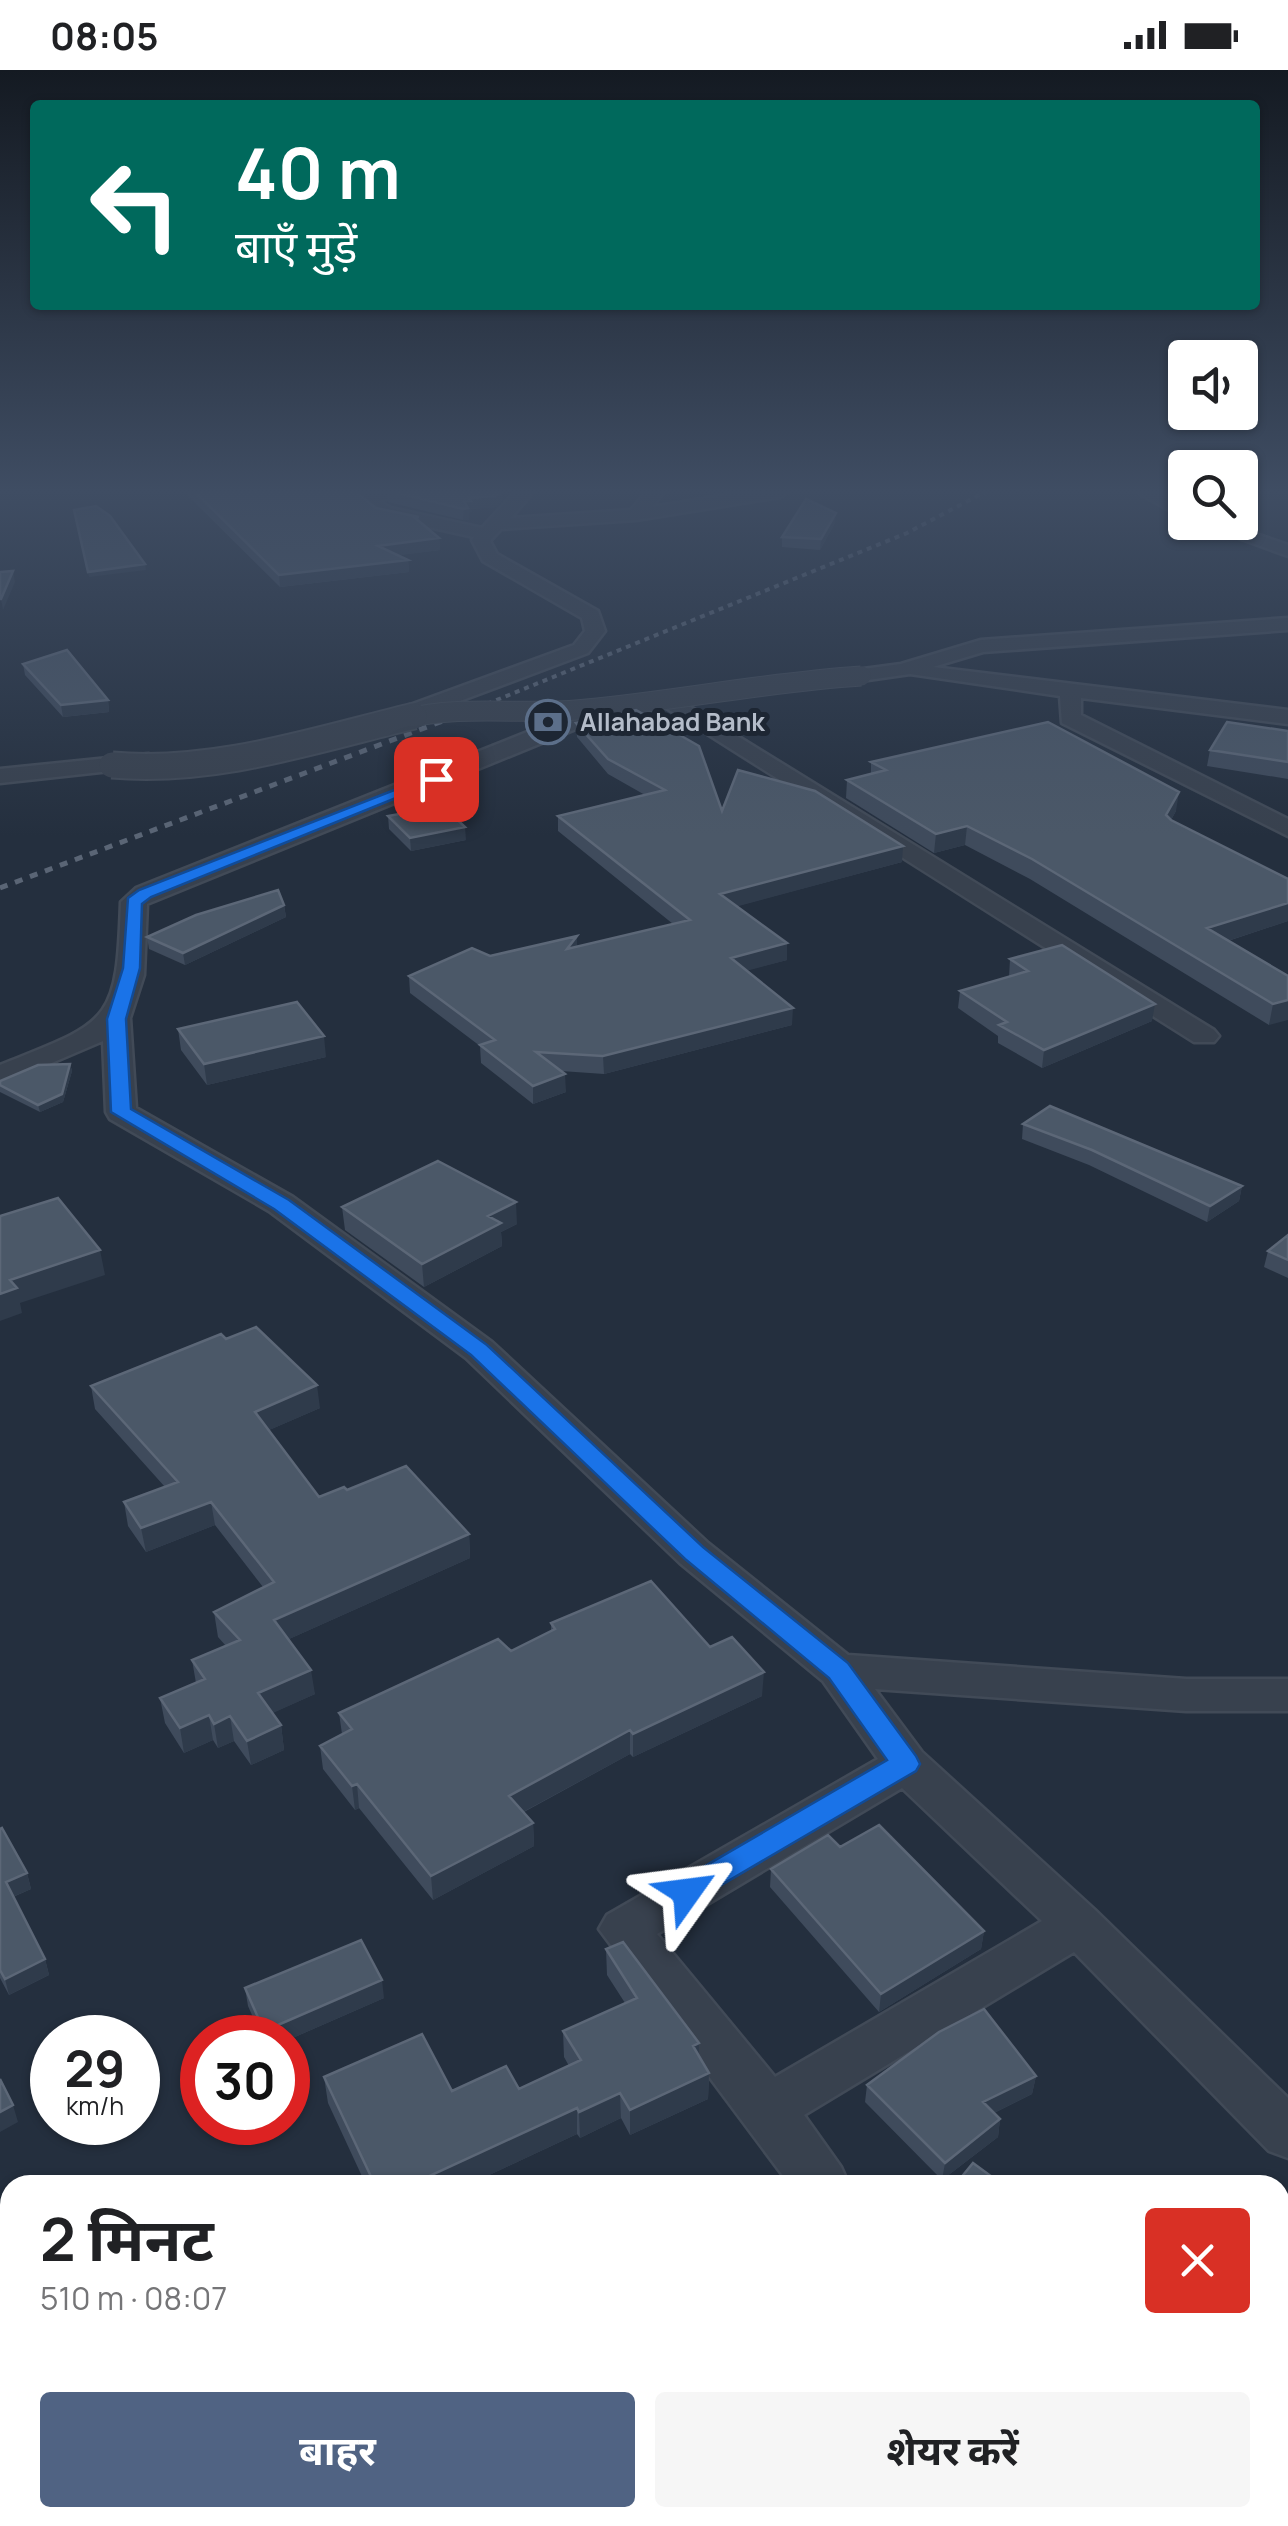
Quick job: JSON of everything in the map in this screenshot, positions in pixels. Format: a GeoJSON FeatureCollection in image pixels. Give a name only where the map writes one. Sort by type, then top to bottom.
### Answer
{"type":"FeatureCollection","features":[{"type":"Feature","properties":{"kind":"street"},"geometry":{"type":"LineString","coordinates":[[0,776],[223,753],[330,735],[421,712],[581,650],[595,631],[592,615],[577,607]]}},
{"type":"Feature","properties":{"kind":"street"},"geometry":{"type":"LineString","coordinates":[[1288,624],[981,646],[903,670],[588,716],[145,893],[134,902],[132,968],[116,1019],[121,1112],[281,1204],[479,1350],[694,1553],[838,1670],[906,1764],[1078,1924],[1288,2134]]}},
{"type":"Feature","properties":{"kind":"street"},"geometry":{"type":"LineString","coordinates":[[903,670],[1288,717]]}},
{"type":"Feature","properties":{"kind":"street"},"geometry":{"type":"LineString","coordinates":[[112,766],[160,769],[256,754],[440,710],[582,710],[802,680],[861,676]]}},
{"type":"Feature","properties":{"kind":"street"},"geometry":{"type":"LineString","coordinates":[[1071,690],[1070,718],[1288,829]]}},
{"type":"Feature","properties":{"kind":"street"},"geometry":{"type":"LineString","coordinates":[[672,701],[1204,1036]]}},
{"type":"Feature","properties":{"kind":"street"},"geometry":{"type":"LineString","coordinates":[[0,1076],[116,1019]]}},
{"type":"Feature","properties":{"kind":"street"},"geometry":{"type":"LineString","coordinates":[[838,1670],[1186,1695],[1288,1695]]}},
{"type":"Feature","properties":{"kind":"street"},"geometry":{"type":"LineString","coordinates":[[815,2175],[768,2109],[624,1929],[906,1764]]}},
{"type":"Feature","properties":{"kind":"street"},"geometry":{"type":"LineString","coordinates":[[768,2109],[1078,1924]]}},
{"type":"Feature","properties":{"kind":"building"},"geometry":{"type":"Polygon","coordinates":[[[67,650],[108,700],[61,705],[23,664],[67,650]]]}},
{"type":"Feature","properties":{"kind":"building"},"geometry":{"type":"Polygon","coordinates":[[[636,710],[699,746],[722,811],[738,770],[815,791],[903,846],[720,894],[787,943],[731,958],[793,1008],[603,1056],[536,1052],[565,1074],[533,1086],[480,1045],[495,1040],[409,976],[472,948],[490,956],[577,936],[567,949],[690,920],[558,816],[665,790],[608,759],[576,723],[636,710]]]}},
{"type":"Feature","properties":{"kind":"building"},"geometry":{"type":"Polygon","coordinates":[[[1048,722],[1179,792],[1166,815],[1171,820],[1288,879],[1288,903],[1207,928],[1288,976],[1288,1000],[1273,1004],[1032,859],[967,826],[936,834],[847,780],[886,770],[871,762],[1048,722]]]}},
{"type":"Feature","properties":{"kind":"building"},"geometry":{"type":"Polygon","coordinates":[[[1227,722],[1288,731],[1288,762],[1210,750],[1227,722]]]}},
{"type":"Feature","properties":{"kind":"building"},"geometry":{"type":"Polygon","coordinates":[[[443,806],[465,827],[410,838],[388,816],[443,806]]]}},
{"type":"Feature","properties":{"kind":"building"},"geometry":{"type":"Polygon","coordinates":[[[278,890],[284,905],[183,953],[147,937],[196,915],[278,890]]]}},
{"type":"Feature","properties":{"kind":"building"},"geometry":{"type":"Polygon","coordinates":[[[1062,945],[1155,1004],[1044,1050],[999,1025],[1007,1022],[960,991],[1028,971],[1010,959],[1062,945]]]}},
{"type":"Feature","properties":{"kind":"building"},"geometry":{"type":"Polygon","coordinates":[[[297,1002],[324,1036],[204,1064],[178,1029],[297,1002]]]}},
{"type":"Feature","properties":{"kind":"building"},"geometry":{"type":"Polygon","coordinates":[[[70,1064],[62,1094],[38,1105],[0,1085],[0,1081],[38,1065],[70,1064]]]}},
{"type":"Feature","properties":{"kind":"building"},"geometry":{"type":"Polygon","coordinates":[[[1050,1106],[1242,1186],[1210,1206],[1092,1150],[1023,1124],[1050,1106]]]}},
{"type":"Feature","properties":{"kind":"building"},"geometry":{"type":"Polygon","coordinates":[[[438,1161],[516,1202],[488,1216],[501,1223],[422,1264],[342,1207],[438,1161]]]}},
{"type":"Feature","properties":{"kind":"building"},"geometry":{"type":"Polygon","coordinates":[[[58,1198],[100,1250],[10,1280],[17,1288],[0,1294],[0,1216],[58,1198]]]}},
{"type":"Feature","properties":{"kind":"building"},"geometry":{"type":"Polygon","coordinates":[[[1288,1235],[1288,1260],[1268,1251],[1288,1235]]]}},
{"type":"Feature","properties":{"kind":"building"},"geometry":{"type":"Polygon","coordinates":[[[256,1327],[317,1385],[255,1412],[319,1497],[406,1466],[469,1534],[274,1620],[311,1670],[258,1693],[281,1725],[247,1741],[230,1716],[214,1724],[209,1715],[180,1728],[160,1698],[205,1679],[192,1660],[240,1640],[214,1612],[274,1582],[211,1502],[141,1528],[124,1502],[178,1482],[91,1386],[221,1334],[226,1339],[256,1327]]]}},
{"type":"Feature","properties":{"kind":"building"},"geometry":{"type":"Polygon","coordinates":[[[651,1581],[710,1647],[732,1637],[764,1672],[633,1734],[630,1730],[509,1796],[533,1823],[431,1876],[357,1784],[352,1786],[320,1746],[352,1729],[339,1713],[498,1639],[511,1651],[555,1629],[551,1623],[651,1581]]]}},
{"type":"Feature","properties":{"kind":"building"},"geometry":{"type":"Polygon","coordinates":[[[879,1825],[984,1931],[881,1994],[771,1869],[828,1835],[840,1847],[879,1825]]]}},
{"type":"Feature","properties":{"kind":"building"},"geometry":{"type":"Polygon","coordinates":[[[2,1828],[27,1873],[6,1882],[45,1959],[5,1979],[0,1970],[2,1828]]]}},
{"type":"Feature","properties":{"kind":"building"},"geometry":{"type":"Polygon","coordinates":[[[361,1940],[382,1980],[301,2015],[257,2015],[245,1988],[361,1940]]]}},
{"type":"Feature","properties":{"kind":"building"},"geometry":{"type":"Polygon","coordinates":[[[623,1942],[699,2043],[693,2046],[709,2073],[630,2110],[620,2093],[579,2112],[577,2108],[432,2175],[370,2175],[324,2077],[422,2034],[452,2091],[506,2066],[519,2089],[581,2060],[563,2031],[637,1998],[606,1949],[623,1942]]]}},
{"type":"Feature","properties":{"kind":"building"},"geometry":{"type":"Polygon","coordinates":[[[984,2009],[1036,2076],[983,2102],[1000,2119],[945,2163],[867,2085],[939,2032],[984,2009]]]}},
{"type":"Feature","properties":{"kind":"building"},"geometry":{"type":"Polygon","coordinates":[[[0,2079],[13,2105],[0,2112],[0,2079]]]}},
{"type":"Feature","properties":{"kind":"building"},"geometry":{"type":"Polygon","coordinates":[[[973,2163],[989,2175],[963,2175],[973,2163]]]}},
{"type":"Feature","properties":{"kind":"railway"},"geometry":{"type":"LineString","coordinates":[[450,719],[726,607]]}},
{"type":"Feature","properties":{"kind":"railway"},"geometry":{"type":"LineString","coordinates":[[0,888],[456,716]]}},
{"type":"Feature","properties":{"kind":"place","name":"Allahabad Bank"},"geometry":{"type":"Point","coordinates":[548,722]}},
{"type":"Feature","properties":{"kind":"route"},"geometry":{"type":"LineString","coordinates":[[436,779],[145,893],[134,902],[132,968],[116,1019],[121,1112],[281,1204],[479,1350],[694,1553],[838,1670],[906,1764],[687,1892]]}}]}
